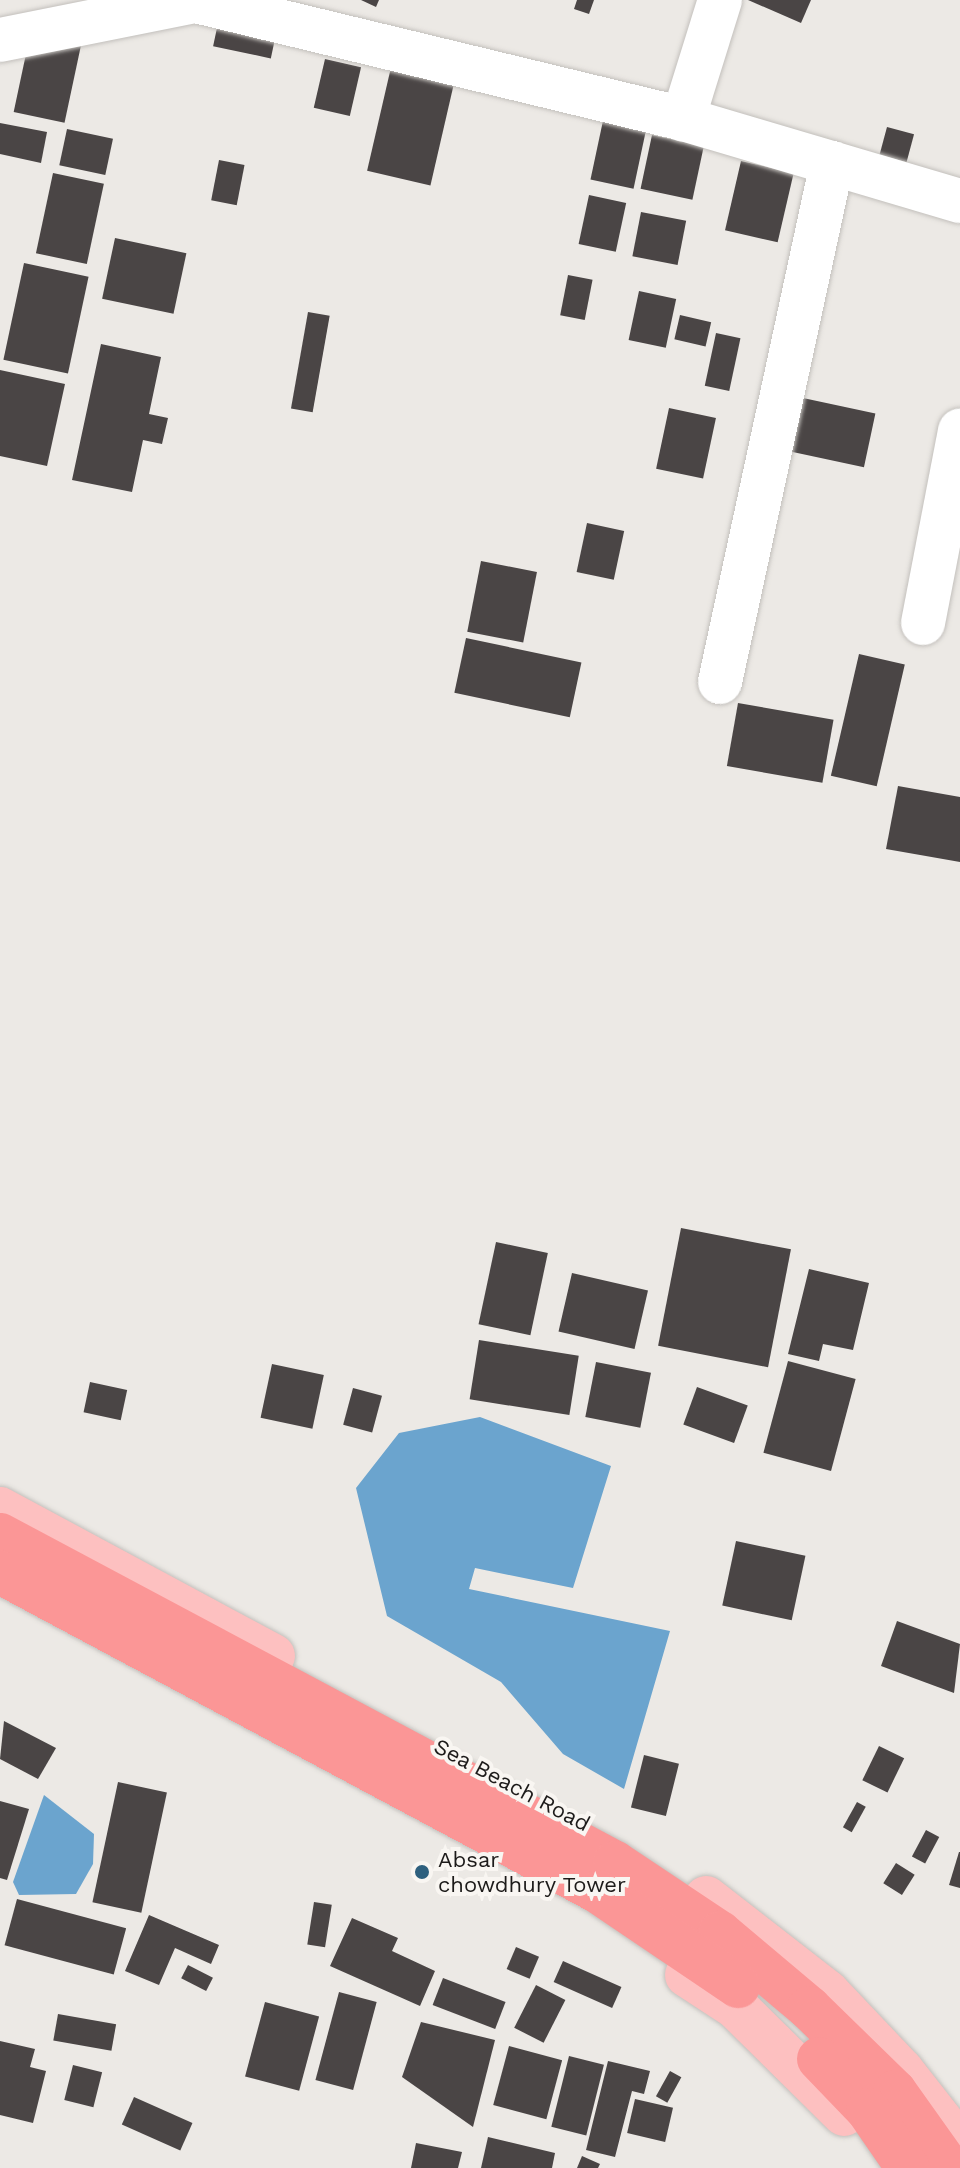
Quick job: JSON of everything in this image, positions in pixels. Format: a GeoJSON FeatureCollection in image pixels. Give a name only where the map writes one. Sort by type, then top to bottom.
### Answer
{"type":"FeatureCollection","features":[{"type":"Feature","properties":{"kind":"highway"},"geometry":{"type":"LineString","coordinates":[[0,1535],[615,1863],[720,1933],[809,2008],[895,2092],[949,2168]]}},
{"type":"Feature","properties":{"kind":"highway"},"geometry":{"type":"LineString","coordinates":[[0,1572],[599,1892],[705,1960],[781,2020],[868,2110],[908,2168]]}},
{"type":"Feature","properties":{"kind":"main road","name":"Sea Beach Road"},"geometry":{"type":"LineString","coordinates":[[0,1509],[633,1850],[717,1905],[827,1992],[902,2071],[960,2145]]}},
{"type":"Feature","properties":{"kind":"main road"},"geometry":{"type":"LineString","coordinates":[[0,1594],[567,1897],[736,2007],[845,2115],[883,2168]]}},
{"type":"Feature","properties":{"kind":"street"},"geometry":{"type":"LineString","coordinates":[[683,119],[720,0]]}},
{"type":"Feature","properties":{"kind":"street"},"geometry":{"type":"LineString","coordinates":[[0,40],[201,1],[683,119],[960,201]]}},
{"type":"Feature","properties":{"kind":"street"},"geometry":{"type":"LineString","coordinates":[[720,682],[832,163]]}},
{"type":"Feature","properties":{"kind":"street"},"geometry":{"type":"LineString","coordinates":[[923,623],[960,431]]}},
{"type":"Feature","properties":{"kind":"water"},"geometry":{"type":"Polygon","coordinates":[[[480,1417],[611,1466],[573,1588],[475,1568],[469,1589],[670,1631],[624,1789],[563,1754],[501,1682],[387,1616],[356,1488],[399,1433],[480,1417]]]}},
{"type":"Feature","properties":{"kind":"water"},"geometry":{"type":"Polygon","coordinates":[[[44,1795],[94,1834],[93,1864],[76,1894],[19,1895],[13,1882],[44,1795]]]}},
{"type":"Feature","properties":{"kind":"building"},"geometry":{"type":"Polygon","coordinates":[[[361,0],[379,0],[376,7],[361,0]]]}},
{"type":"Feature","properties":{"kind":"building"},"geometry":{"type":"Polygon","coordinates":[[[577,0],[594,0],[589,14],[574,9],[577,0]]]}},
{"type":"Feature","properties":{"kind":"building"},"geometry":{"type":"Polygon","coordinates":[[[748,0],[811,0],[801,23],[748,0]]]}},
{"type":"Feature","properties":{"kind":"building"},"geometry":{"type":"Polygon","coordinates":[[[221,9],[279,21],[271,58],[213,46],[221,9]]]}},
{"type":"Feature","properties":{"kind":"building"},"geometry":{"type":"Polygon","coordinates":[[[33,21],[84,32],[65,123],[14,112],[33,21]]]}},
{"type":"Feature","properties":{"kind":"building"},"geometry":{"type":"Polygon","coordinates":[[[395,50],[458,65],[430,185],[367,171],[395,50]]]}},
{"type":"Feature","properties":{"kind":"building"},"geometry":{"type":"Polygon","coordinates":[[[325,59],[361,67],[350,116],[314,108],[325,59]]]}},
{"type":"Feature","properties":{"kind":"building"},"geometry":{"type":"Polygon","coordinates":[[[604,116],[647,125],[634,189],[590,180],[604,116]]]}},
{"type":"Feature","properties":{"kind":"building"},"geometry":{"type":"Polygon","coordinates":[[[0,123],[47,132],[41,163],[0,154],[0,123]]]}},
{"type":"Feature","properties":{"kind":"building"},"geometry":{"type":"Polygon","coordinates":[[[887,127],[914,134],[907,162],[879,155],[887,127]]]}},
{"type":"Feature","properties":{"kind":"building"},"geometry":{"type":"Polygon","coordinates":[[[67,129],[113,139],[105,175],[59,165],[67,129]]]}},
{"type":"Feature","properties":{"kind":"building"},"geometry":{"type":"Polygon","coordinates":[[[652,135],[704,146],[692,200],[641,189],[652,135]]]}},
{"type":"Feature","properties":{"kind":"building"},"geometry":{"type":"Polygon","coordinates":[[[219,160],[245,165],[237,205],[211,200],[219,160]]]}},
{"type":"Feature","properties":{"kind":"building"},"geometry":{"type":"Polygon","coordinates":[[[741,161],[794,173],[778,242],[725,230],[741,161]]]}},
{"type":"Feature","properties":{"kind":"building"},"geometry":{"type":"Polygon","coordinates":[[[53,173],[104,184],[87,264],[36,253],[53,173]]]}},
{"type":"Feature","properties":{"kind":"building"},"geometry":{"type":"Polygon","coordinates":[[[589,195],[626,203],[616,252],[579,244],[589,195]]]}},
{"type":"Feature","properties":{"kind":"building"},"geometry":{"type":"Polygon","coordinates":[[[641,212],[686,221],[678,265],[632,256],[641,212]]]}},
{"type":"Feature","properties":{"kind":"building"},"geometry":{"type":"Polygon","coordinates":[[[115,238],[186,253],[174,314],[102,299],[115,238]]]}},
{"type":"Feature","properties":{"kind":"building"},"geometry":{"type":"Polygon","coordinates":[[[24,263],[89,277],[68,374],[3,360],[24,263]]]}},
{"type":"Feature","properties":{"kind":"building"},"geometry":{"type":"Polygon","coordinates":[[[568,275],[593,280],[585,320],[560,315],[568,275]]]}},
{"type":"Feature","properties":{"kind":"building"},"geometry":{"type":"Polygon","coordinates":[[[639,291],[676,299],[666,348],[629,340],[639,291]]]}},
{"type":"Feature","properties":{"kind":"building"},"geometry":{"type":"Polygon","coordinates":[[[308,312],[330,316],[313,412],[291,409],[308,312]]]}},
{"type":"Feature","properties":{"kind":"building"},"geometry":{"type":"Polygon","coordinates":[[[680,315],[711,322],[706,347],[674,339],[680,315]]]}},
{"type":"Feature","properties":{"kind":"building"},"geometry":{"type":"Polygon","coordinates":[[[716,333],[740,338],[729,391],[705,386],[716,333]]]}},
{"type":"Feature","properties":{"kind":"building"},"geometry":{"type":"Polygon","coordinates":[[[101,344],[161,357],[149,414],[168,418],[162,444],[143,440],[132,492],[72,480],[101,344]]]}},
{"type":"Feature","properties":{"kind":"building"},"geometry":{"type":"Polygon","coordinates":[[[0,370],[65,384],[47,466],[0,456],[0,370]]]}},
{"type":"Feature","properties":{"kind":"building"},"geometry":{"type":"Polygon","coordinates":[[[803,398],[875,413],[864,467],[792,452],[803,398]]]}},
{"type":"Feature","properties":{"kind":"building"},"geometry":{"type":"Polygon","coordinates":[[[669,408],[716,418],[703,479],[656,469],[669,408]]]}},
{"type":"Feature","properties":{"kind":"building"},"geometry":{"type":"Polygon","coordinates":[[[587,523],[624,531],[614,580],[577,572],[587,523]]]}},
{"type":"Feature","properties":{"kind":"building"},"geometry":{"type":"Polygon","coordinates":[[[481,561],[537,572],[523,643],[467,632],[481,561]]]}},
{"type":"Feature","properties":{"kind":"building"},"geometry":{"type":"Polygon","coordinates":[[[466,638],[581,663],[570,717],[454,693],[466,638]]]}},
{"type":"Feature","properties":{"kind":"building"},"geometry":{"type":"Polygon","coordinates":[[[859,654],[905,665],[877,786],[831,776],[859,654]]]}},
{"type":"Feature","properties":{"kind":"building"},"geometry":{"type":"Polygon","coordinates":[[[738,703],[834,720],[822,783],[727,766],[738,703]]]}},
{"type":"Feature","properties":{"kind":"building"},"geometry":{"type":"Polygon","coordinates":[[[898,786],[960,797],[960,862],[886,849],[898,786]]]}},
{"type":"Feature","properties":{"kind":"building"},"geometry":{"type":"Polygon","coordinates":[[[681,1228],[791,1249],[768,1367],[658,1346],[681,1228]]]}},
{"type":"Feature","properties":{"kind":"building"},"geometry":{"type":"Polygon","coordinates":[[[496,1242],[548,1253],[530,1335],[479,1324],[496,1242]]]}},
{"type":"Feature","properties":{"kind":"building"},"geometry":{"type":"Polygon","coordinates":[[[809,1269],[869,1283],[853,1350],[823,1344],[819,1361],[788,1354],[809,1269]]]}},
{"type":"Feature","properties":{"kind":"building"},"geometry":{"type":"Polygon","coordinates":[[[572,1273],[648,1291],[635,1349],[559,1331],[572,1273]]]}},
{"type":"Feature","properties":{"kind":"building"},"geometry":{"type":"Polygon","coordinates":[[[479,1340],[579,1356],[569,1415],[470,1399],[479,1340]]]}},
{"type":"Feature","properties":{"kind":"building"},"geometry":{"type":"Polygon","coordinates":[[[788,1361],[856,1379],[831,1471],[763,1453],[788,1361]]]}},
{"type":"Feature","properties":{"kind":"building"},"geometry":{"type":"Polygon","coordinates":[[[596,1362],[651,1373],[640,1428],[585,1417],[596,1362]]]}},
{"type":"Feature","properties":{"kind":"building"},"geometry":{"type":"Polygon","coordinates":[[[272,1364],[324,1375],[312,1429],[261,1418],[272,1364]]]}},
{"type":"Feature","properties":{"kind":"building"},"geometry":{"type":"Polygon","coordinates":[[[90,1382],[127,1390],[121,1420],[84,1412],[90,1382]]]}},
{"type":"Feature","properties":{"kind":"building"},"geometry":{"type":"Polygon","coordinates":[[[697,1387],[748,1405],[734,1443],[683,1425],[697,1387]]]}},
{"type":"Feature","properties":{"kind":"building"},"geometry":{"type":"Polygon","coordinates":[[[353,1388],[382,1396],[372,1432],[343,1425],[353,1388]]]}},
{"type":"Feature","properties":{"kind":"building"},"geometry":{"type":"Polygon","coordinates":[[[736,1541],[805,1556],[792,1620],[722,1606],[736,1541]]]}},
{"type":"Feature","properties":{"kind":"building"},"geometry":{"type":"Polygon","coordinates":[[[897,1621],[960,1644],[954,1693],[881,1666],[897,1621]]]}},
{"type":"Feature","properties":{"kind":"building"},"geometry":{"type":"Polygon","coordinates":[[[4,1721],[56,1748],[38,1779],[0,1759],[4,1721]]]}},
{"type":"Feature","properties":{"kind":"building"},"geometry":{"type":"Polygon","coordinates":[[[879,1746],[904,1758],[888,1792],[862,1780],[879,1746]]]}},
{"type":"Feature","properties":{"kind":"building"},"geometry":{"type":"Polygon","coordinates":[[[644,1755],[679,1764],[666,1816],[631,1807],[644,1755]]]}},
{"type":"Feature","properties":{"kind":"building"},"geometry":{"type":"Polygon","coordinates":[[[118,1782],[167,1792],[141,1913],[92,1902],[118,1782]]]}},
{"type":"Feature","properties":{"kind":"building"},"geometry":{"type":"Polygon","coordinates":[[[0,1801],[29,1809],[7,1880],[0,1878],[0,1801]]]}},
{"type":"Feature","properties":{"kind":"building"},"geometry":{"type":"Polygon","coordinates":[[[857,1802],[866,1807],[852,1832],[843,1827],[857,1802]]]}},
{"type":"Feature","properties":{"kind":"building"},"geometry":{"type":"Polygon","coordinates":[[[926,1830],[939,1837],[925,1864],[912,1856],[926,1830]]]}},
{"type":"Feature","properties":{"kind":"building"},"geometry":{"type":"Polygon","coordinates":[[[960,1852],[960,1888],[949,1885],[960,1852]]]}},
{"type":"Feature","properties":{"kind":"building"},"geometry":{"type":"Polygon","coordinates":[[[896,1863],[915,1875],[902,1895],[883,1883],[896,1863]]]}},
{"type":"Feature","properties":{"kind":"building"},"geometry":{"type":"Polygon","coordinates":[[[17,1899],[126,1928],[114,1975],[5,1945],[17,1899]]]}},
{"type":"Feature","properties":{"kind":"building"},"geometry":{"type":"Polygon","coordinates":[[[314,1902],[332,1905],[325,1947],[307,1944],[314,1902]]]}},
{"type":"Feature","properties":{"kind":"building"},"geometry":{"type":"Polygon","coordinates":[[[149,1915],[219,1945],[211,1964],[175,1948],[159,1985],[125,1971],[149,1915]]]}},
{"type":"Feature","properties":{"kind":"building"},"geometry":{"type":"Polygon","coordinates":[[[352,1918],[398,1938],[392,1951],[435,1971],[420,2006],[330,1966],[352,1918]]]}},
{"type":"Feature","properties":{"kind":"building"},"geometry":{"type":"Polygon","coordinates":[[[516,1947],[539,1957],[530,1979],[507,1969],[516,1947]]]}},
{"type":"Feature","properties":{"kind":"building"},"geometry":{"type":"Polygon","coordinates":[[[563,1961],[621,1987],[612,2008],[554,1982],[563,1961]]]}},
{"type":"Feature","properties":{"kind":"building"},"geometry":{"type":"Polygon","coordinates":[[[188,1965],[213,1978],[206,1991],[181,1978],[188,1965]]]}},
{"type":"Feature","properties":{"kind":"building"},"geometry":{"type":"Polygon","coordinates":[[[443,1978],[506,2002],[495,2029],[433,2005],[443,1978]]]}},
{"type":"Feature","properties":{"kind":"building"},"geometry":{"type":"Polygon","coordinates":[[[536,1985],[565,2000],[544,2043],[514,2028],[536,1985]]]}},
{"type":"Feature","properties":{"kind":"building"},"geometry":{"type":"Polygon","coordinates":[[[339,1992],[377,2002],[353,2090],[315,2080],[339,1992]]]}},
{"type":"Feature","properties":{"kind":"building"},"geometry":{"type":"Polygon","coordinates":[[[265,2002],[319,2016],[299,2091],[245,2076],[265,2002]]]}},
{"type":"Feature","properties":{"kind":"building"},"geometry":{"type":"Polygon","coordinates":[[[58,2014],[116,2024],[111,2051],[53,2041],[58,2014]]]}},
{"type":"Feature","properties":{"kind":"building"},"geometry":{"type":"Polygon","coordinates":[[[421,2022],[495,2040],[473,2127],[402,2077],[421,2022]]]}},
{"type":"Feature","properties":{"kind":"building"},"geometry":{"type":"Polygon","coordinates":[[[0,2041],[35,2049],[30,2067],[46,2071],[33,2123],[0,2115],[0,2041]]]}},
{"type":"Feature","properties":{"kind":"building"},"geometry":{"type":"Polygon","coordinates":[[[509,2046],[562,2060],[546,2119],[493,2105],[509,2046]]]}},
{"type":"Feature","properties":{"kind":"building"},"geometry":{"type":"Polygon","coordinates":[[[569,2056],[604,2065],[586,2136],[551,2127],[569,2056]]]}},
{"type":"Feature","properties":{"kind":"building"},"geometry":{"type":"Polygon","coordinates":[[[608,2061],[650,2071],[644,2094],[632,2091],[615,2157],[586,2150],[608,2061]]]}},
{"type":"Feature","properties":{"kind":"building"},"geometry":{"type":"Polygon","coordinates":[[[73,2065],[102,2072],[93,2107],[64,2100],[73,2065]]]}},
{"type":"Feature","properties":{"kind":"building"},"geometry":{"type":"Polygon","coordinates":[[[670,2071],[681,2077],[667,2103],[656,2096],[670,2071]]]}},
{"type":"Feature","properties":{"kind":"building"},"geometry":{"type":"Polygon","coordinates":[[[134,2097],[192,2123],[180,2150],[122,2124],[134,2097]]]}},
{"type":"Feature","properties":{"kind":"building"},"geometry":{"type":"Polygon","coordinates":[[[635,2099],[673,2108],[665,2142],[627,2133],[635,2099]]]}},
{"type":"Feature","properties":{"kind":"building"},"geometry":{"type":"Polygon","coordinates":[[[488,2137],[555,2153],[552,2168],[481,2168],[488,2137]]]}},
{"type":"Feature","properties":{"kind":"building"},"geometry":{"type":"Polygon","coordinates":[[[416,2143],[462,2152],[458,2168],[411,2168],[416,2143]]]}},
{"type":"Feature","properties":{"kind":"building"},"geometry":{"type":"Polygon","coordinates":[[[582,2156],[600,2164],[598,2168],[577,2168],[582,2156]]]}},
{"type":"Feature","properties":{"kind":"place","name":"Absar chowdhury Tower"},"geometry":{"type":"Point","coordinates":[422,1872]}}]}
